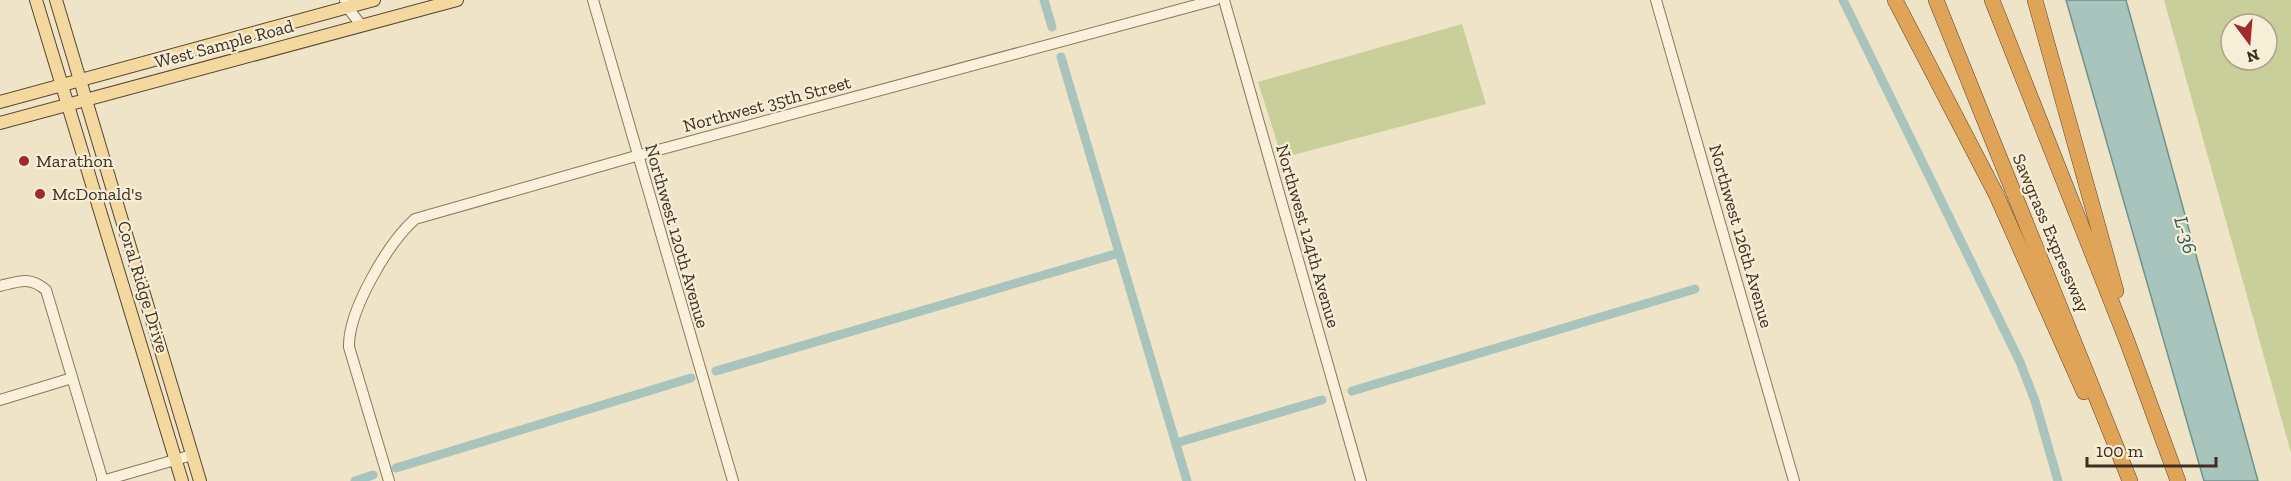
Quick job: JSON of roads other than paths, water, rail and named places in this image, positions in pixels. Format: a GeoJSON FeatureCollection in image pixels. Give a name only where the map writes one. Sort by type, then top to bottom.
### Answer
{"type":"FeatureCollection","features":[{"type":"Feature","properties":{"kind":"highway"},"geometry":{"type":"LineString","coordinates":[[1895,0],[1996,194],[2097,420],[2119,449]]}},
{"type":"Feature","properties":{"kind":"highway","name":"Sawgrass Expressway"},"geometry":{"type":"LineString","coordinates":[[1936,0],[1967,83],[2119,449],[2130,481]]}},
{"type":"Feature","properties":{"kind":"highway","name":"Sawgrass Expressway"},"geometry":{"type":"LineString","coordinates":[[1992,0],[2127,341],[2178,481]]}},
{"type":"Feature","properties":{"kind":"highway"},"geometry":{"type":"LineString","coordinates":[[2035,0],[2114,284],[2127,341]]}},
{"type":"Feature","properties":{"kind":"main road","name":"Coral Ridge Drive"},"geometry":{"type":"LineString","coordinates":[[36,0],[64,84],[182,481]]}},
{"type":"Feature","properties":{"kind":"main road","name":"Coral Ridge Drive"},"geometry":{"type":"LineString","coordinates":[[56,0],[200,481]]}},
{"type":"Feature","properties":{"kind":"main road","name":"West Sample Road"},"geometry":{"type":"LineString","coordinates":[[0,123],[457,0]]}},
{"type":"Feature","properties":{"kind":"main road","name":"West Sample Road"},"geometry":{"type":"LineString","coordinates":[[0,102],[346,4],[366,1]]}},
{"type":"Feature","properties":{"kind":"street","name":"Northwest 120th Avenue"},"geometry":{"type":"LineString","coordinates":[[593,0],[636,156],[733,481]]}},
{"type":"Feature","properties":{"kind":"street","name":"Northwest 35th Street"},"geometry":{"type":"LineString","coordinates":[[388,481],[349,346],[348,332],[365,293],[397,236],[415,219],[636,156],[1215,0]]}},
{"type":"Feature","properties":{"kind":"street","name":"Northwest 124th Avenue"},"geometry":{"type":"LineString","coordinates":[[1224,0],[1361,481]]}},
{"type":"Feature","properties":{"kind":"street","name":"Northwest 126th Avenue"},"geometry":{"type":"LineString","coordinates":[[1656,0],[1794,481]]}},
{"type":"Feature","properties":{"kind":"street"},"geometry":{"type":"LineString","coordinates":[[362,26],[366,1]]}},
{"type":"Feature","properties":{"kind":"street"},"geometry":{"type":"LineString","coordinates":[[346,4],[362,26]]}},
{"type":"Feature","properties":{"kind":"street"},"geometry":{"type":"LineString","coordinates":[[0,286],[24,279],[36,281],[46,290],[103,481],[192,454]]}},
{"type":"Feature","properties":{"kind":"street"},"geometry":{"type":"LineString","coordinates":[[0,400],[72,378]]}},
{"type":"Feature","properties":{"kind":"water","name":"L-36"},"geometry":{"type":"Polygon","coordinates":[[[2066,0],[2126,0],[2258,481],[2204,481],[2066,0]]]}},
{"type":"Feature","properties":{"kind":"waterway"},"geometry":{"type":"LineString","coordinates":[[1044,0],[1052,27]]}},
{"type":"Feature","properties":{"kind":"waterway"},"geometry":{"type":"LineString","coordinates":[[1843,0],[2020,362],[2035,401],[2058,481]]}},
{"type":"Feature","properties":{"kind":"waterway"},"geometry":{"type":"LineString","coordinates":[[1061,57],[1187,481]]}},
{"type":"Feature","properties":{"kind":"waterway"},"geometry":{"type":"LineString","coordinates":[[716,371],[1119,253]]}},
{"type":"Feature","properties":{"kind":"waterway"},"geometry":{"type":"LineString","coordinates":[[1352,391],[1695,289]]}},
{"type":"Feature","properties":{"kind":"waterway"},"geometry":{"type":"LineString","coordinates":[[396,468],[691,378]]}},
{"type":"Feature","properties":{"kind":"waterway"},"geometry":{"type":"LineString","coordinates":[[1176,443],[1322,400]]}},
{"type":"Feature","properties":{"kind":"waterway"},"geometry":{"type":"LineString","coordinates":[[355,481],[373,475]]}},
{"type":"Feature","properties":{"kind":"place","name":"Marathon"},"geometry":{"type":"Point","coordinates":[24,161]}},
{"type":"Feature","properties":{"kind":"place","name":"McDonald's"},"geometry":{"type":"Point","coordinates":[40,194]}}]}
